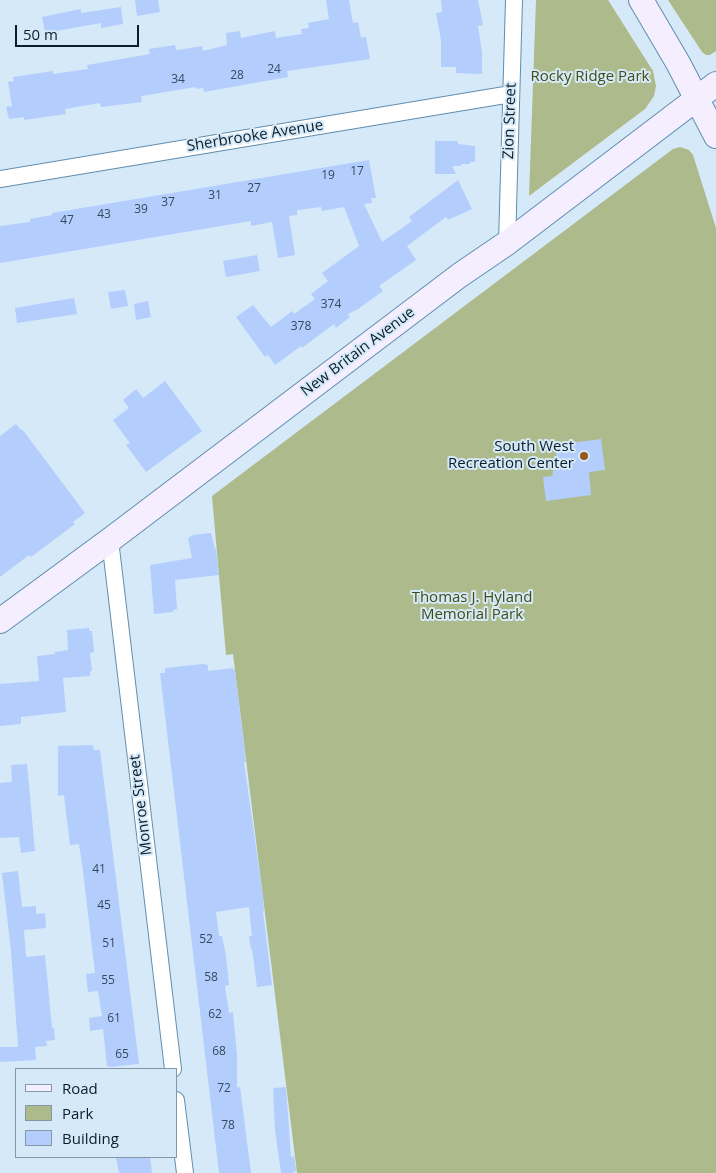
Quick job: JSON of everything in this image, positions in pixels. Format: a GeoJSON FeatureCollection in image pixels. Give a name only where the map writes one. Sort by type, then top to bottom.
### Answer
{"type":"FeatureCollection","features":[{"type":"Feature","properties":{"kind":"main road"},"geometry":{"type":"LineString","coordinates":[[641,0],[664,37],[716,136]]}},
{"type":"Feature","properties":{"kind":"main road","name":"New Britain Avenue"},"geometry":{"type":"LineString","coordinates":[[0,621],[460,275],[507,243],[716,84]]}},
{"type":"Feature","properties":{"kind":"street","name":"Zion Street"},"geometry":{"type":"LineString","coordinates":[[507,243],[514,0]]}},
{"type":"Feature","properties":{"kind":"street","name":"Sherbrooke Avenue"},"geometry":{"type":"LineString","coordinates":[[0,179],[511,94]]}},
{"type":"Feature","properties":{"kind":"street","name":"Monroe Street"},"geometry":{"type":"LineString","coordinates":[[110,540],[173,1068]]}},
{"type":"Feature","properties":{"kind":"street"},"geometry":{"type":"LineString","coordinates":[[178,1116],[185,1173]]}},
{"type":"Feature","properties":{"kind":"green space","name":"Rocky Ridge Park"},"geometry":{"type":"Polygon","coordinates":[[[536,0],[608,0],[653,71],[656,86],[654,96],[645,109],[529,196],[536,0]]]}},
{"type":"Feature","properties":{"kind":"green space"},"geometry":{"type":"Polygon","coordinates":[[[668,0],[716,0],[716,51],[710,55],[702,52],[668,0]]]}},
{"type":"Feature","properties":{"kind":"green space","name":"Thomas J. Hyland Memorial Park"},"geometry":{"type":"Polygon","coordinates":[[[680,147],[689,150],[693,155],[716,228],[716,1173],[297,1173],[233,654],[226,655],[212,496],[673,149],[680,147]]]}},
{"type":"Feature","properties":{"kind":"building"},"geometry":{"type":"Polygon","coordinates":[[[135,0],[158,0],[160,12],[137,16],[135,0]]]}},
{"type":"Feature","properties":{"kind":"building"},"geometry":{"type":"Polygon","coordinates":[[[326,0],[349,0],[353,23],[358,22],[361,38],[366,37],[370,59],[287,71],[288,77],[204,92],[203,88],[196,89],[196,87],[141,96],[142,102],[101,107],[100,103],[65,109],[66,114],[24,120],[24,117],[9,119],[6,107],[12,106],[8,82],[14,81],[13,77],[53,71],[53,74],[88,69],[87,65],[150,54],[149,49],[175,45],[176,50],[202,46],[203,51],[227,45],[226,33],[240,31],[241,38],[275,31],[276,38],[302,34],[301,29],[309,28],[308,23],[329,19],[326,0]]]}},
{"type":"Feature","properties":{"kind":"building"},"geometry":{"type":"Polygon","coordinates":[[[441,0],[478,0],[483,25],[478,26],[482,53],[482,74],[456,73],[456,67],[441,67],[441,40],[436,13],[442,12],[441,0]]]}},
{"type":"Feature","properties":{"kind":"building"},"geometry":{"type":"Polygon","coordinates":[[[121,7],[123,24],[101,28],[101,23],[45,33],[42,17],[81,9],[81,13],[121,7]]]}},
{"type":"Feature","properties":{"kind":"building"},"geometry":{"type":"Polygon","coordinates":[[[435,141],[458,141],[458,144],[475,146],[475,162],[461,164],[461,166],[452,166],[456,174],[435,174],[435,141]]]}},
{"type":"Feature","properties":{"kind":"building"},"geometry":{"type":"Polygon","coordinates":[[[369,160],[376,198],[371,198],[372,203],[364,204],[382,242],[412,221],[409,217],[458,180],[472,209],[448,220],[446,217],[407,246],[416,260],[379,286],[383,291],[348,314],[350,317],[336,328],[334,324],[275,365],[268,355],[265,357],[236,317],[253,305],[271,327],[292,311],[294,314],[315,299],[311,294],[328,281],[322,273],[359,246],[344,207],[322,211],[321,207],[297,210],[297,215],[289,216],[295,255],[278,258],[272,222],[251,226],[251,221],[0,263],[0,226],[30,222],[30,219],[52,215],[52,213],[369,160]]]}},
{"type":"Feature","properties":{"kind":"building"},"geometry":{"type":"Polygon","coordinates":[[[257,255],[260,271],[226,277],[223,261],[257,255]]]}},
{"type":"Feature","properties":{"kind":"building"},"geometry":{"type":"Polygon","coordinates":[[[125,290],[128,306],[111,309],[108,292],[125,290]]]}},
{"type":"Feature","properties":{"kind":"building"},"geometry":{"type":"Polygon","coordinates":[[[74,298],[77,314],[17,323],[15,308],[74,298]]]}},
{"type":"Feature","properties":{"kind":"building"},"geometry":{"type":"Polygon","coordinates":[[[148,301],[151,317],[136,320],[134,304],[148,301]]]}},
{"type":"Feature","properties":{"kind":"building"},"geometry":{"type":"Polygon","coordinates":[[[165,381],[202,431],[146,472],[126,445],[130,443],[113,420],[129,408],[123,400],[136,389],[143,398],[165,381]]]}},
{"type":"Feature","properties":{"kind":"building"},"geometry":{"type":"Polygon","coordinates":[[[16,424],[22,429],[85,513],[73,522],[75,524],[31,557],[29,555],[0,577],[0,436],[16,424]]]}},
{"type":"Feature","properties":{"kind":"building"},"geometry":{"type":"Polygon","coordinates":[[[601,439],[605,470],[589,472],[591,495],[546,501],[543,477],[552,476],[557,463],[555,445],[601,439]]]}},
{"type":"Feature","properties":{"kind":"building"},"geometry":{"type":"Polygon","coordinates":[[[211,533],[216,549],[219,575],[175,580],[177,609],[173,610],[173,612],[154,614],[150,565],[192,558],[188,538],[193,535],[211,533]]]}},
{"type":"Feature","properties":{"kind":"building"},"geometry":{"type":"Polygon","coordinates":[[[89,628],[89,631],[92,631],[94,652],[90,653],[92,671],[90,671],[90,676],[63,678],[66,712],[21,717],[21,724],[0,726],[0,684],[39,681],[37,656],[68,650],[67,630],[89,628]]]}},
{"type":"Feature","properties":{"kind":"building"},"geometry":{"type":"Polygon","coordinates":[[[208,665],[208,671],[233,668],[235,671],[246,762],[244,762],[263,896],[263,911],[272,985],[257,987],[249,936],[252,936],[249,907],[216,912],[219,936],[222,936],[226,956],[229,985],[225,986],[229,1013],[233,1012],[237,1056],[237,1088],[240,1087],[251,1173],[219,1173],[160,673],[165,673],[165,668],[208,665]]]}},
{"type":"Feature","properties":{"kind":"building"},"geometry":{"type":"Polygon","coordinates":[[[93,745],[94,750],[100,750],[139,1064],[110,1067],[107,1066],[103,1029],[90,1031],[89,1018],[102,1016],[98,991],[88,992],[86,974],[95,973],[83,871],[79,844],[70,845],[64,795],[58,796],[58,746],[93,745]]]}},
{"type":"Feature","properties":{"kind":"building"},"geometry":{"type":"Polygon","coordinates":[[[27,764],[35,851],[21,853],[19,837],[0,838],[0,783],[12,782],[11,765],[27,764]]]}},
{"type":"Feature","properties":{"kind":"building"},"geometry":{"type":"Polygon","coordinates":[[[18,871],[22,907],[36,906],[36,914],[45,913],[46,928],[24,930],[26,957],[45,955],[52,1028],[54,1028],[55,1040],[46,1041],[47,1046],[35,1047],[36,1060],[0,1062],[0,1047],[18,1047],[11,951],[2,873],[18,871]]]}},
{"type":"Feature","properties":{"kind":"building"},"geometry":{"type":"Polygon","coordinates":[[[286,1087],[291,1157],[294,1156],[296,1171],[292,1173],[281,1173],[275,1130],[273,1088],[286,1087]]]}},
{"type":"Feature","properties":{"kind":"building"},"geometry":{"type":"Polygon","coordinates":[[[116,1158],[150,1158],[152,1173],[119,1173],[116,1158]]]}},
{"type":"Feature","properties":{"kind":"place","name":"South West Recreation Center"},"geometry":{"type":"Point","coordinates":[584,456]}}]}
